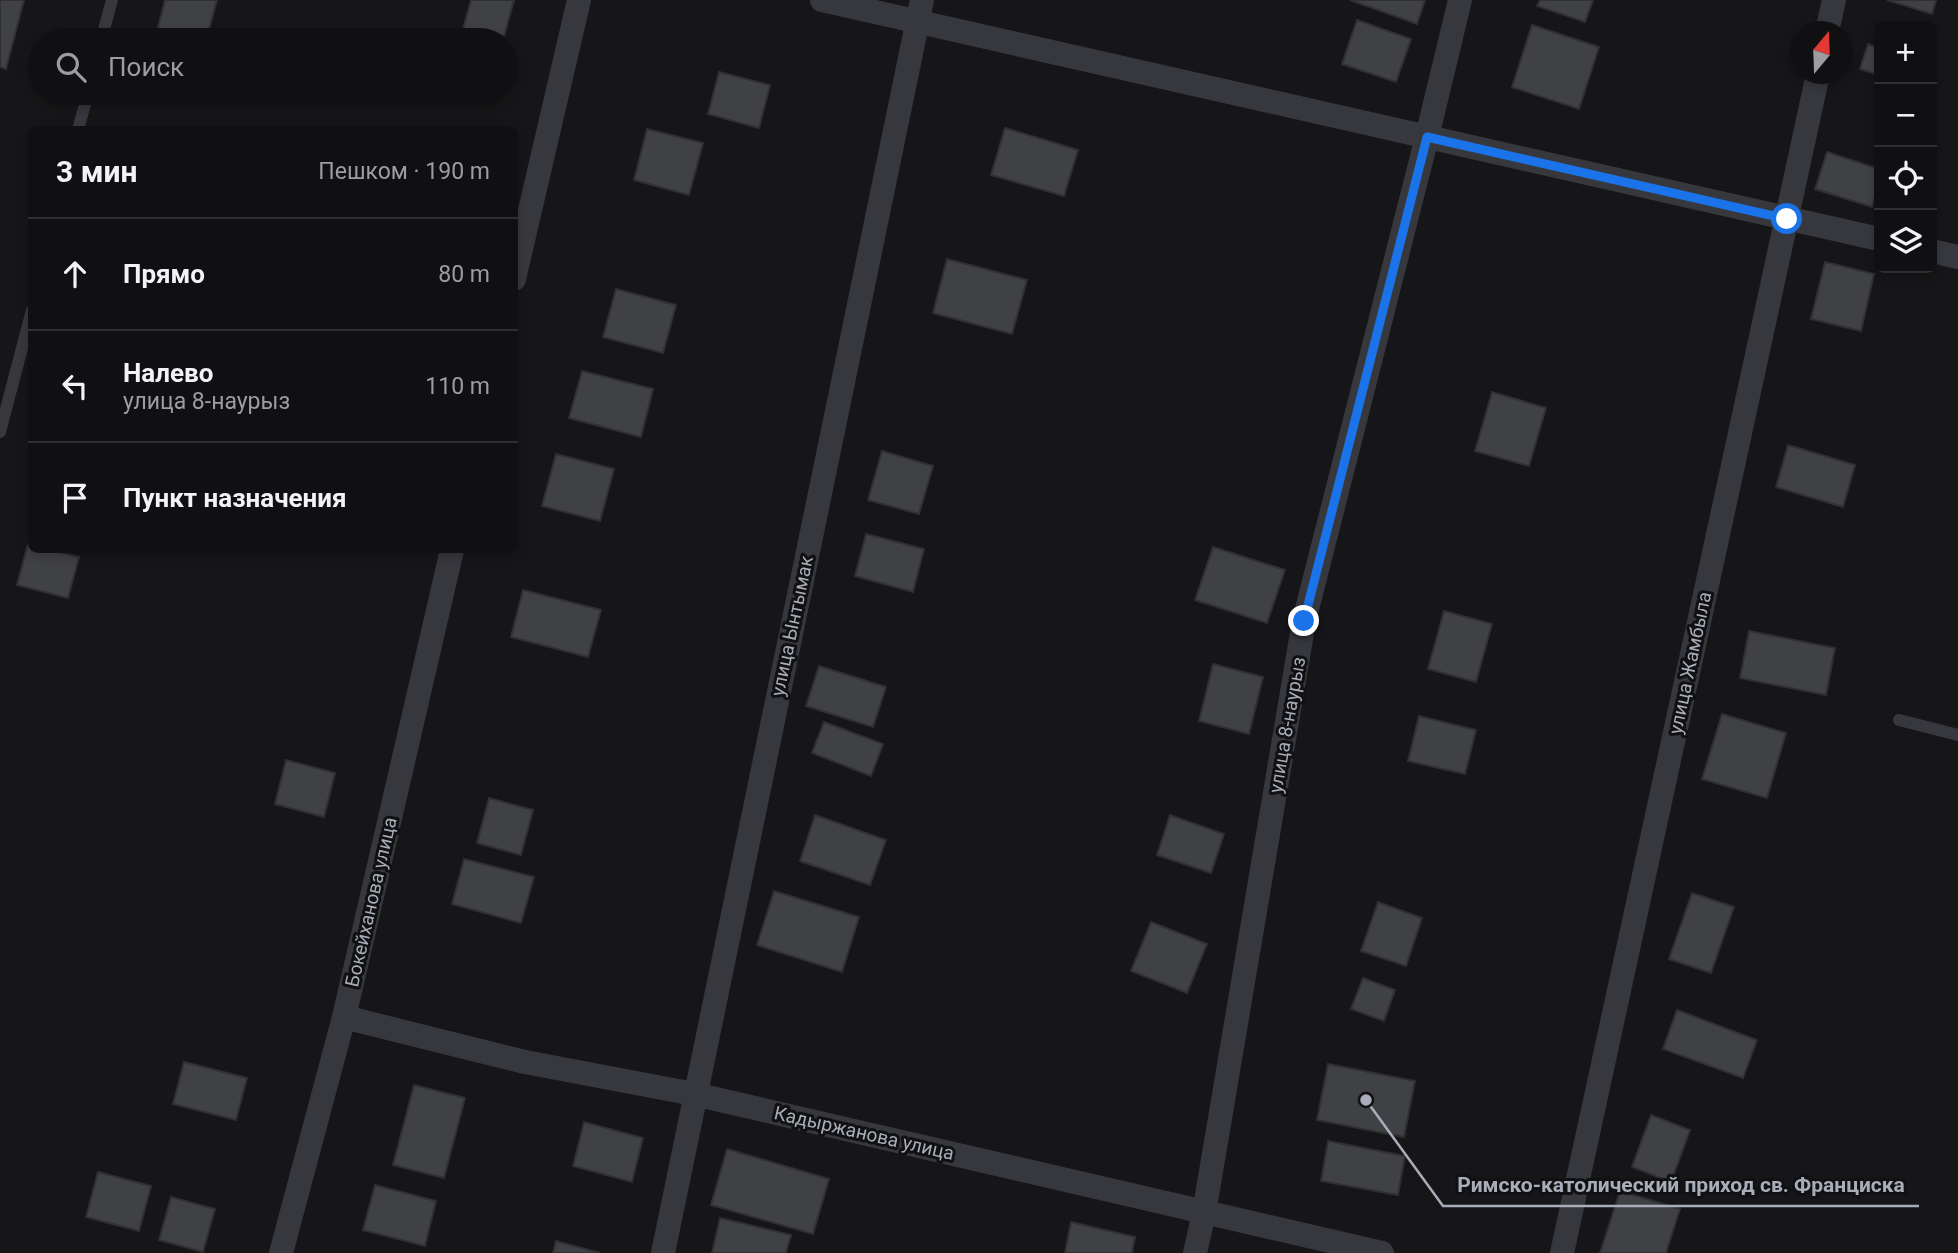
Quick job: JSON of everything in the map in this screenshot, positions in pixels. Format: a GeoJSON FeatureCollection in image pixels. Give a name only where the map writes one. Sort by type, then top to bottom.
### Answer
{"type":"FeatureCollection","features":[{"type":"Feature","properties":{"kind":"street"},"geometry":{"type":"LineString","coordinates":[[518,262],[579,0]]}},
{"type":"Feature","properties":{"kind":"street"},"geometry":{"type":"LineString","coordinates":[[822,0],[920,11],[1427,137],[1874,238]]}},
{"type":"Feature","properties":{"kind":"street","name":"улица 8-наурыз"},"geometry":{"type":"LineString","coordinates":[[1195,1253],[1304,621],[1460,0]]}},
{"type":"Feature","properties":{"kind":"street"},"geometry":{"type":"LineString","coordinates":[[1829,21],[1834,0]]}},
{"type":"Feature","properties":{"kind":"street","name":"улица Ынтымак"},"geometry":{"type":"LineString","coordinates":[[663,1253],[920,11]]}},
{"type":"Feature","properties":{"kind":"street","name":"улица Жамбыла"},"geometry":{"type":"LineString","coordinates":[[1562,1253],[1816,84]]}},
{"type":"Feature","properties":{"kind":"street"},"geometry":{"type":"LineString","coordinates":[[1937,252],[1958,257]]}},
{"type":"Feature","properties":{"kind":"street","name":"Бокейханова улица"},"geometry":{"type":"LineString","coordinates":[[281,1253],[344,1017],[451,553]]}},
{"type":"Feature","properties":{"kind":"street","name":"Кадыржанова улица"},"geometry":{"type":"LineString","coordinates":[[344,1017],[525,1062],[694,1094],[1382,1253]]}},
{"type":"Feature","properties":{"kind":"lane"},"geometry":{"type":"LineString","coordinates":[[104,28],[112,0]]}},
{"type":"Feature","properties":{"kind":"lane"},"geometry":{"type":"LineString","coordinates":[[79,126],[85,105]]}},
{"type":"Feature","properties":{"kind":"lane"},"geometry":{"type":"LineString","coordinates":[[0,432],[28,325]]}},
{"type":"Feature","properties":{"kind":"lane"},"geometry":{"type":"LineString","coordinates":[[1899,720],[1958,735]]}},
{"type":"Feature","properties":{"kind":"building"},"geometry":{"type":"Polygon","coordinates":[[[0,0],[24,0],[6,69],[0,67],[0,0]]]}},
{"type":"Feature","properties":{"kind":"building"},"geometry":{"type":"Polygon","coordinates":[[[165,0],[217,0],[209,28],[158,28],[165,0]]]}},
{"type":"Feature","properties":{"kind":"building"},"geometry":{"type":"Polygon","coordinates":[[[471,0],[514,0],[506,28],[463,28],[471,0]]]}},
{"type":"Feature","properties":{"kind":"building"},"geometry":{"type":"Polygon","coordinates":[[[1350,0],[1425,0],[1417,24],[1350,0]]]}},
{"type":"Feature","properties":{"kind":"building"},"geometry":{"type":"Polygon","coordinates":[[[1540,0],[1593,0],[1585,22],[1537,6],[1540,0]]]}},
{"type":"Feature","properties":{"kind":"building"},"geometry":{"type":"Polygon","coordinates":[[[1887,0],[1936,0],[1932,14],[1887,0]]]}},
{"type":"Feature","properties":{"kind":"building"},"geometry":{"type":"Polygon","coordinates":[[[1357,20],[1411,39],[1396,82],[1342,64],[1357,20]]]}},
{"type":"Feature","properties":{"kind":"building"},"geometry":{"type":"Polygon","coordinates":[[[1532,25],[1599,47],[1579,109],[1512,87],[1532,25]]]}},
{"type":"Feature","properties":{"kind":"building"},"geometry":{"type":"Polygon","coordinates":[[[1868,44],[1874,46],[1874,73],[1860,69],[1868,44]]]}},
{"type":"Feature","properties":{"kind":"building"},"geometry":{"type":"Polygon","coordinates":[[[719,72],[770,85],[759,128],[708,114],[719,72]]]}},
{"type":"Feature","properties":{"kind":"building"},"geometry":{"type":"Polygon","coordinates":[[[1005,128],[1078,150],[1064,196],[991,175],[1005,128]]]}},
{"type":"Feature","properties":{"kind":"building"},"geometry":{"type":"Polygon","coordinates":[[[647,129],[703,143],[689,195],[634,180],[647,129]]]}},
{"type":"Feature","properties":{"kind":"building"},"geometry":{"type":"Polygon","coordinates":[[[1827,152],[1874,167],[1872,207],[1815,189],[1827,152]]]}},
{"type":"Feature","properties":{"kind":"building"},"geometry":{"type":"Polygon","coordinates":[[[947,259],[1027,280],[1012,334],[933,313],[947,259]]]}},
{"type":"Feature","properties":{"kind":"building"},"geometry":{"type":"Polygon","coordinates":[[[1825,262],[1874,274],[1861,331],[1811,319],[1825,262]]]}},
{"type":"Feature","properties":{"kind":"building"},"geometry":{"type":"Polygon","coordinates":[[[616,289],[676,305],[663,353],[603,337],[616,289]]]}},
{"type":"Feature","properties":{"kind":"building"},"geometry":{"type":"Polygon","coordinates":[[[582,371],[653,389],[641,437],[569,418],[582,371]]]}},
{"type":"Feature","properties":{"kind":"building"},"geometry":{"type":"Polygon","coordinates":[[[1492,392],[1546,408],[1529,466],[1475,451],[1492,392]]]}},
{"type":"Feature","properties":{"kind":"building"},"geometry":{"type":"Polygon","coordinates":[[[1788,445],[1855,465],[1843,507],[1776,487],[1788,445]]]}},
{"type":"Feature","properties":{"kind":"building"},"geometry":{"type":"Polygon","coordinates":[[[882,451],[933,466],[919,514],[868,500],[882,451]]]}},
{"type":"Feature","properties":{"kind":"building"},"geometry":{"type":"Polygon","coordinates":[[[556,454],[614,469],[600,521],[542,506],[556,454]]]}},
{"type":"Feature","properties":{"kind":"building"},"geometry":{"type":"Polygon","coordinates":[[[866,534],[924,549],[913,592],[855,576],[866,534]]]}},
{"type":"Feature","properties":{"kind":"building"},"geometry":{"type":"Polygon","coordinates":[[[28,544],[28,553],[62,553],[79,557],[68,598],[17,585],[28,544]]]}},
{"type":"Feature","properties":{"kind":"building"},"geometry":{"type":"Polygon","coordinates":[[[1213,547],[1285,570],[1267,623],[1195,600],[1213,547]]]}},
{"type":"Feature","properties":{"kind":"building"},"geometry":{"type":"Polygon","coordinates":[[[523,590],[601,610],[588,657],[511,637],[523,590]]]}},
{"type":"Feature","properties":{"kind":"building"},"geometry":{"type":"Polygon","coordinates":[[[1444,611],[1492,624],[1476,682],[1428,669],[1444,611]]]}},
{"type":"Feature","properties":{"kind":"building"},"geometry":{"type":"Polygon","coordinates":[[[1749,631],[1835,648],[1826,695],[1740,678],[1749,631]]]}},
{"type":"Feature","properties":{"kind":"building"},"geometry":{"type":"Polygon","coordinates":[[[1213,664],[1263,677],[1249,734],[1199,721],[1213,664]]]}},
{"type":"Feature","properties":{"kind":"building"},"geometry":{"type":"Polygon","coordinates":[[[819,666],[886,687],[873,727],[806,706],[819,666]]]}},
{"type":"Feature","properties":{"kind":"building"},"geometry":{"type":"Polygon","coordinates":[[[1722,714],[1786,733],[1767,798],[1702,779],[1722,714]]]}},
{"type":"Feature","properties":{"kind":"building"},"geometry":{"type":"Polygon","coordinates":[[[1419,716],[1476,730],[1465,774],[1408,761],[1419,716]]]}},
{"type":"Feature","properties":{"kind":"building"},"geometry":{"type":"Polygon","coordinates":[[[824,722],[883,744],[871,776],[812,753],[824,722]]]}},
{"type":"Feature","properties":{"kind":"building"},"geometry":{"type":"Polygon","coordinates":[[[286,760],[335,773],[324,817],[275,804],[286,760]]]}},
{"type":"Feature","properties":{"kind":"building"},"geometry":{"type":"Polygon","coordinates":[[[489,798],[533,810],[521,855],[477,843],[489,798]]]}},
{"type":"Feature","properties":{"kind":"building"},"geometry":{"type":"Polygon","coordinates":[[[815,815],[886,840],[870,885],[800,861],[815,815]]]}},
{"type":"Feature","properties":{"kind":"building"},"geometry":{"type":"Polygon","coordinates":[[[1170,815],[1224,834],[1211,873],[1157,855],[1170,815]]]}},
{"type":"Feature","properties":{"kind":"building"},"geometry":{"type":"Polygon","coordinates":[[[464,859],[534,877],[521,923],[452,904],[464,859]]]}},
{"type":"Feature","properties":{"kind":"building"},"geometry":{"type":"Polygon","coordinates":[[[774,891],[859,917],[842,972],[757,945],[774,891]]]}},
{"type":"Feature","properties":{"kind":"building"},"geometry":{"type":"Polygon","coordinates":[[[1692,893],[1734,907],[1711,973],[1669,959],[1692,893]]]}},
{"type":"Feature","properties":{"kind":"building"},"geometry":{"type":"Polygon","coordinates":[[[1378,902],[1422,918],[1406,966],[1361,951],[1378,902]]]}},
{"type":"Feature","properties":{"kind":"building"},"geometry":{"type":"Polygon","coordinates":[[[1151,922],[1207,944],[1187,993],[1131,971],[1151,922]]]}},
{"type":"Feature","properties":{"kind":"building"},"geometry":{"type":"Polygon","coordinates":[[[1363,978],[1395,990],[1384,1021],[1351,1009],[1363,978]]]}},
{"type":"Feature","properties":{"kind":"building"},"geometry":{"type":"Polygon","coordinates":[[[1677,1010],[1757,1040],[1743,1078],[1663,1049],[1677,1010]]]}},
{"type":"Feature","properties":{"kind":"building"},"geometry":{"type":"Polygon","coordinates":[[[184,1062],[247,1078],[236,1120],[173,1104],[184,1062]]]}},
{"type":"Feature","properties":{"kind":"building"},"geometry":{"type":"Polygon","coordinates":[[[1328,1064],[1415,1081],[1404,1137],[1317,1120],[1328,1064]]]}},
{"type":"Feature","properties":{"kind":"building"},"geometry":{"type":"Polygon","coordinates":[[[414,1085],[465,1098],[444,1178],[393,1165],[414,1085]]]}},
{"type":"Feature","properties":{"kind":"building"},"geometry":{"type":"Polygon","coordinates":[[[1651,1115],[1690,1130],[1671,1182],[1632,1167],[1651,1115]]]}},
{"type":"Feature","properties":{"kind":"building"},"geometry":{"type":"Polygon","coordinates":[[[584,1122],[643,1138],[632,1182],[573,1166],[584,1122]]]}},
{"type":"Feature","properties":{"kind":"building"},"geometry":{"type":"Polygon","coordinates":[[[1328,1141],[1405,1156],[1398,1195],[1321,1181],[1328,1141]]]}},
{"type":"Feature","properties":{"kind":"building"},"geometry":{"type":"Polygon","coordinates":[[[727,1149],[829,1179],[813,1234],[711,1205],[727,1149]]]}},
{"type":"Feature","properties":{"kind":"building"},"geometry":{"type":"Polygon","coordinates":[[[98,1172],[151,1186],[139,1231],[86,1217],[98,1172]]]}},
{"type":"Feature","properties":{"kind":"building"},"geometry":{"type":"Polygon","coordinates":[[[375,1185],[436,1201],[425,1246],[363,1230],[375,1185]]]}},
{"type":"Feature","properties":{"kind":"building"},"geometry":{"type":"Polygon","coordinates":[[[1620,1191],[1680,1209],[1666,1253],[1600,1253],[1620,1191]]]}},
{"type":"Feature","properties":{"kind":"building"},"geometry":{"type":"Polygon","coordinates":[[[171,1197],[215,1209],[203,1252],[159,1240],[171,1197]]]}},
{"type":"Feature","properties":{"kind":"building"},"geometry":{"type":"Polygon","coordinates":[[[720,1218],[791,1235],[786,1253],[712,1253],[720,1218]]]}},
{"type":"Feature","properties":{"kind":"building"},"geometry":{"type":"Polygon","coordinates":[[[1071,1222],[1135,1237],[1132,1253],[1065,1253],[1071,1222]]]}},
{"type":"Feature","properties":{"kind":"building"},"geometry":{"type":"Polygon","coordinates":[[[556,1241],[600,1253],[553,1253],[556,1241]]]}},
{"type":"Feature","properties":{"kind":"place","name":"Римско-католический приход св. Франциска"},"geometry":{"type":"Point","coordinates":[1366,1100]}},
{"type":"Feature","properties":{"kind":"route"},"geometry":{"type":"LineString","coordinates":[[1304,621],[1427,137],[1787,219]]}}]}
